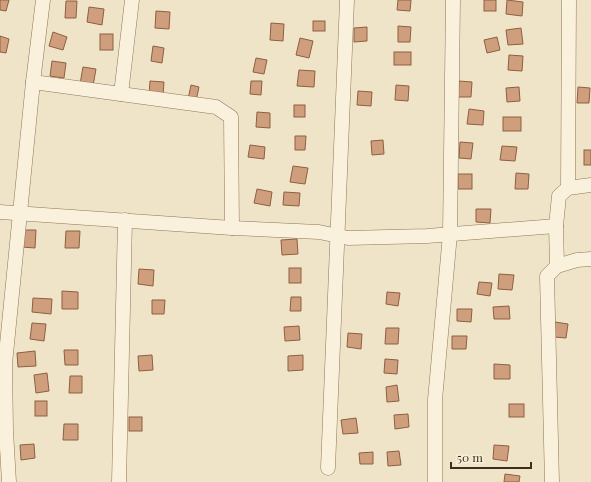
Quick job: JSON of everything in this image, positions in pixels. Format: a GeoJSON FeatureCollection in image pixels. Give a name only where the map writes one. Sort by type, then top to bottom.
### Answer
{"type":"FeatureCollection","features":[{"type":"Feature","properties":{"kind":"street"},"geometry":{"type":"LineString","coordinates":[[10,482],[6,431],[5,364],[33,82],[43,0]]}},
{"type":"Feature","properties":{"kind":"street"},"geometry":{"type":"LineString","coordinates":[[120,94],[132,0]]}},
{"type":"Feature","properties":{"kind":"street"},"geometry":{"type":"LineString","coordinates":[[328,468],[347,0]]}},
{"type":"Feature","properties":{"kind":"street"},"geometry":{"type":"LineString","coordinates":[[435,482],[435,400],[450,234],[453,0]]}},
{"type":"Feature","properties":{"kind":"street"},"geometry":{"type":"LineString","coordinates":[[568,188],[569,0]]}},
{"type":"Feature","properties":{"kind":"street"},"geometry":{"type":"LineString","coordinates":[[33,82],[216,107],[231,117],[232,228]]}},
{"type":"Feature","properties":{"kind":"street"},"geometry":{"type":"LineString","coordinates":[[556,266],[556,226],[559,196],[568,188],[591,185]]}},
{"type":"Feature","properties":{"kind":"street"},"geometry":{"type":"LineString","coordinates":[[0,212],[21,212],[232,228],[319,232],[348,238],[450,234],[556,226]]}},
{"type":"Feature","properties":{"kind":"street"},"geometry":{"type":"LineString","coordinates":[[119,482],[125,220]]}},
{"type":"Feature","properties":{"kind":"street"},"geometry":{"type":"LineString","coordinates":[[552,482],[548,276],[556,266],[577,260],[591,259]]}},
{"type":"Feature","properties":{"kind":"building"},"geometry":{"type":"Polygon","coordinates":[[[0,0],[9,0],[6,11],[0,10],[0,0]]]}},
{"type":"Feature","properties":{"kind":"building"},"geometry":{"type":"Polygon","coordinates":[[[398,0],[411,0],[410,11],[397,10],[398,0]]]}},
{"type":"Feature","properties":{"kind":"building"},"geometry":{"type":"Polygon","coordinates":[[[484,0],[496,0],[496,11],[484,11],[484,0]]]}},
{"type":"Feature","properties":{"kind":"building"},"geometry":{"type":"Polygon","coordinates":[[[507,0],[523,2],[522,16],[506,14],[507,0]]]}},
{"type":"Feature","properties":{"kind":"building"},"geometry":{"type":"Polygon","coordinates":[[[66,1],[77,1],[76,18],[65,18],[66,1]]]}},
{"type":"Feature","properties":{"kind":"building"},"geometry":{"type":"Polygon","coordinates":[[[89,7],[104,9],[102,25],[87,22],[89,7]]]}},
{"type":"Feature","properties":{"kind":"building"},"geometry":{"type":"Polygon","coordinates":[[[156,11],[170,12],[169,29],[155,28],[156,11]]]}},
{"type":"Feature","properties":{"kind":"building"},"geometry":{"type":"Polygon","coordinates":[[[313,21],[325,21],[325,31],[313,31],[313,21]]]}},
{"type":"Feature","properties":{"kind":"building"},"geometry":{"type":"Polygon","coordinates":[[[271,23],[284,24],[283,41],[270,40],[271,23]]]}},
{"type":"Feature","properties":{"kind":"building"},"geometry":{"type":"Polygon","coordinates":[[[398,26],[411,27],[410,42],[398,42],[398,26]]]}},
{"type":"Feature","properties":{"kind":"building"},"geometry":{"type":"Polygon","coordinates":[[[367,27],[367,41],[354,42],[354,28],[367,27]]]}},
{"type":"Feature","properties":{"kind":"building"},"geometry":{"type":"Polygon","coordinates":[[[521,28],[523,44],[508,45],[506,30],[521,28]]]}},
{"type":"Feature","properties":{"kind":"building"},"geometry":{"type":"Polygon","coordinates":[[[53,32],[67,37],[63,50],[49,46],[53,32]]]}},
{"type":"Feature","properties":{"kind":"building"},"geometry":{"type":"Polygon","coordinates":[[[100,34],[113,34],[113,50],[100,50],[100,34]]]}},
{"type":"Feature","properties":{"kind":"building"},"geometry":{"type":"Polygon","coordinates":[[[0,36],[9,39],[6,53],[0,52],[0,36]]]}},
{"type":"Feature","properties":{"kind":"building"},"geometry":{"type":"Polygon","coordinates":[[[497,37],[500,50],[487,53],[484,40],[497,37]]]}},
{"type":"Feature","properties":{"kind":"building"},"geometry":{"type":"Polygon","coordinates":[[[300,38],[313,41],[309,58],[296,55],[300,38]]]}},
{"type":"Feature","properties":{"kind":"building"},"geometry":{"type":"Polygon","coordinates":[[[153,46],[164,48],[162,63],[151,61],[153,46]]]}},
{"type":"Feature","properties":{"kind":"building"},"geometry":{"type":"Polygon","coordinates":[[[394,52],[411,52],[411,65],[394,65],[394,52]]]}},
{"type":"Feature","properties":{"kind":"building"},"geometry":{"type":"Polygon","coordinates":[[[509,55],[523,56],[522,71],[508,70],[509,55]]]}},
{"type":"Feature","properties":{"kind":"building"},"geometry":{"type":"Polygon","coordinates":[[[256,58],[267,60],[264,74],[253,72],[256,58]]]}},
{"type":"Feature","properties":{"kind":"building"},"geometry":{"type":"Polygon","coordinates":[[[52,61],[66,63],[64,78],[50,76],[52,61]]]}},
{"type":"Feature","properties":{"kind":"building"},"geometry":{"type":"Polygon","coordinates":[[[83,67],[96,69],[93,86],[80,84],[83,67]]]}},
{"type":"Feature","properties":{"kind":"building"},"geometry":{"type":"Polygon","coordinates":[[[299,70],[315,71],[314,87],[297,86],[299,70]]]}},
{"type":"Feature","properties":{"kind":"building"},"geometry":{"type":"Polygon","coordinates":[[[150,81],[164,82],[163,96],[149,95],[150,81]]]}},
{"type":"Feature","properties":{"kind":"building"},"geometry":{"type":"Polygon","coordinates":[[[251,81],[262,81],[261,95],[250,94],[251,81]]]}},
{"type":"Feature","properties":{"kind":"building"},"geometry":{"type":"Polygon","coordinates":[[[459,81],[472,82],[471,97],[458,97],[459,81]]]}},
{"type":"Feature","properties":{"kind":"building"},"geometry":{"type":"Polygon","coordinates":[[[191,85],[199,87],[196,101],[188,99],[191,85]]]}},
{"type":"Feature","properties":{"kind":"building"},"geometry":{"type":"Polygon","coordinates":[[[396,85],[409,86],[408,101],[395,100],[396,85]]]}},
{"type":"Feature","properties":{"kind":"building"},"geometry":{"type":"Polygon","coordinates":[[[519,87],[520,101],[507,102],[506,88],[519,87]]]}},
{"type":"Feature","properties":{"kind":"building"},"geometry":{"type":"Polygon","coordinates":[[[578,87],[590,88],[589,103],[577,103],[578,87]]]}},
{"type":"Feature","properties":{"kind":"building"},"geometry":{"type":"Polygon","coordinates":[[[358,91],[372,92],[371,106],[357,105],[358,91]]]}},
{"type":"Feature","properties":{"kind":"building"},"geometry":{"type":"Polygon","coordinates":[[[294,105],[305,105],[305,117],[294,117],[294,105]]]}},
{"type":"Feature","properties":{"kind":"building"},"geometry":{"type":"Polygon","coordinates":[[[469,109],[484,111],[483,125],[467,124],[469,109]]]}},
{"type":"Feature","properties":{"kind":"building"},"geometry":{"type":"Polygon","coordinates":[[[257,112],[270,113],[270,128],[256,127],[257,112]]]}},
{"type":"Feature","properties":{"kind":"building"},"geometry":{"type":"Polygon","coordinates":[[[503,117],[521,117],[521,131],[503,131],[503,117]]]}},
{"type":"Feature","properties":{"kind":"building"},"geometry":{"type":"Polygon","coordinates":[[[295,136],[306,136],[305,150],[295,150],[295,136]]]}},
{"type":"Feature","properties":{"kind":"building"},"geometry":{"type":"Polygon","coordinates":[[[383,140],[384,154],[372,155],[371,141],[383,140]]]}},
{"type":"Feature","properties":{"kind":"building"},"geometry":{"type":"Polygon","coordinates":[[[460,142],[473,143],[471,159],[459,158],[460,142]]]}},
{"type":"Feature","properties":{"kind":"building"},"geometry":{"type":"Polygon","coordinates":[[[250,145],[265,147],[264,159],[248,157],[250,145]]]}},
{"type":"Feature","properties":{"kind":"building"},"geometry":{"type":"Polygon","coordinates":[[[502,146],[517,147],[515,161],[500,160],[502,146]]]}},
{"type":"Feature","properties":{"kind":"building"},"geometry":{"type":"Polygon","coordinates":[[[584,150],[591,150],[591,165],[584,165],[584,150]]]}},
{"type":"Feature","properties":{"kind":"building"},"geometry":{"type":"Polygon","coordinates":[[[293,166],[308,168],[305,184],[290,182],[293,166]]]}},
{"type":"Feature","properties":{"kind":"building"},"geometry":{"type":"Polygon","coordinates":[[[516,173],[529,174],[528,189],[515,189],[516,173]]]}},
{"type":"Feature","properties":{"kind":"building"},"geometry":{"type":"Polygon","coordinates":[[[458,174],[472,174],[472,189],[458,189],[458,174]]]}},
{"type":"Feature","properties":{"kind":"building"},"geometry":{"type":"Polygon","coordinates":[[[257,189],[272,192],[270,206],[254,203],[257,189]]]}},
{"type":"Feature","properties":{"kind":"building"},"geometry":{"type":"Polygon","coordinates":[[[284,192],[300,193],[299,206],[283,205],[284,192]]]}},
{"type":"Feature","properties":{"kind":"building"},"geometry":{"type":"Polygon","coordinates":[[[476,209],[491,209],[490,223],[476,222],[476,209]]]}},
{"type":"Feature","properties":{"kind":"building"},"geometry":{"type":"Polygon","coordinates":[[[23,230],[36,230],[35,248],[22,247],[23,230]]]}},
{"type":"Feature","properties":{"kind":"building"},"geometry":{"type":"Polygon","coordinates":[[[66,231],[80,231],[79,248],[65,248],[66,231]]]}},
{"type":"Feature","properties":{"kind":"building"},"geometry":{"type":"Polygon","coordinates":[[[297,239],[298,254],[282,255],[281,240],[297,239]]]}},
{"type":"Feature","properties":{"kind":"building"},"geometry":{"type":"Polygon","coordinates":[[[289,268],[301,268],[301,283],[289,283],[289,268]]]}},
{"type":"Feature","properties":{"kind":"building"},"geometry":{"type":"Polygon","coordinates":[[[139,269],[154,270],[153,286],[138,284],[139,269]]]}},
{"type":"Feature","properties":{"kind":"building"},"geometry":{"type":"Polygon","coordinates":[[[499,274],[514,275],[512,290],[498,289],[499,274]]]}},
{"type":"Feature","properties":{"kind":"building"},"geometry":{"type":"Polygon","coordinates":[[[479,282],[492,283],[490,296],[477,294],[479,282]]]}},
{"type":"Feature","properties":{"kind":"building"},"geometry":{"type":"Polygon","coordinates":[[[62,291],[78,292],[78,309],[62,309],[62,291]]]}},
{"type":"Feature","properties":{"kind":"building"},"geometry":{"type":"Polygon","coordinates":[[[387,292],[400,293],[398,306],[386,304],[387,292]]]}},
{"type":"Feature","properties":{"kind":"building"},"geometry":{"type":"Polygon","coordinates":[[[291,297],[301,297],[301,311],[290,311],[291,297]]]}},
{"type":"Feature","properties":{"kind":"building"},"geometry":{"type":"Polygon","coordinates":[[[33,298],[52,299],[51,314],[32,312],[33,298]]]}},
{"type":"Feature","properties":{"kind":"building"},"geometry":{"type":"Polygon","coordinates":[[[152,300],[165,300],[164,314],[152,314],[152,300]]]}},
{"type":"Feature","properties":{"kind":"building"},"geometry":{"type":"Polygon","coordinates":[[[509,306],[510,319],[494,319],[493,307],[509,306]]]}},
{"type":"Feature","properties":{"kind":"building"},"geometry":{"type":"Polygon","coordinates":[[[457,309],[472,309],[471,322],[457,321],[457,309]]]}},
{"type":"Feature","properties":{"kind":"building"},"geometry":{"type":"Polygon","coordinates":[[[555,322],[568,324],[566,338],[554,337],[555,322]]]}},
{"type":"Feature","properties":{"kind":"building"},"geometry":{"type":"Polygon","coordinates":[[[32,323],[46,324],[44,341],[30,339],[32,323]]]}},
{"type":"Feature","properties":{"kind":"building"},"geometry":{"type":"Polygon","coordinates":[[[299,326],[300,340],[285,341],[284,327],[299,326]]]}},
{"type":"Feature","properties":{"kind":"building"},"geometry":{"type":"Polygon","coordinates":[[[386,328],[399,328],[398,344],[385,344],[386,328]]]}},
{"type":"Feature","properties":{"kind":"building"},"geometry":{"type":"Polygon","coordinates":[[[348,333],[362,334],[361,349],[347,347],[348,333]]]}},
{"type":"Feature","properties":{"kind":"building"},"geometry":{"type":"Polygon","coordinates":[[[452,336],[467,336],[466,349],[452,349],[452,336]]]}},
{"type":"Feature","properties":{"kind":"building"},"geometry":{"type":"Polygon","coordinates":[[[64,350],[78,350],[78,365],[65,365],[64,350]]]}},
{"type":"Feature","properties":{"kind":"building"},"geometry":{"type":"Polygon","coordinates":[[[35,351],[36,366],[18,367],[17,353],[35,351]]]}},
{"type":"Feature","properties":{"kind":"building"},"geometry":{"type":"Polygon","coordinates":[[[152,355],[153,370],[139,371],[138,356],[152,355]]]}},
{"type":"Feature","properties":{"kind":"building"},"geometry":{"type":"Polygon","coordinates":[[[303,355],[303,370],[288,371],[288,356],[303,355]]]}},
{"type":"Feature","properties":{"kind":"building"},"geometry":{"type":"Polygon","coordinates":[[[385,359],[398,360],[397,374],[384,373],[385,359]]]}},
{"type":"Feature","properties":{"kind":"building"},"geometry":{"type":"Polygon","coordinates":[[[494,364],[510,365],[510,379],[494,379],[494,364]]]}},
{"type":"Feature","properties":{"kind":"building"},"geometry":{"type":"Polygon","coordinates":[[[47,373],[49,391],[36,393],[34,375],[47,373]]]}},
{"type":"Feature","properties":{"kind":"building"},"geometry":{"type":"Polygon","coordinates":[[[70,376],[82,376],[82,393],[69,393],[70,376]]]}},
{"type":"Feature","properties":{"kind":"building"},"geometry":{"type":"Polygon","coordinates":[[[397,385],[399,401],[387,402],[386,387],[397,385]]]}},
{"type":"Feature","properties":{"kind":"building"},"geometry":{"type":"Polygon","coordinates":[[[35,401],[47,401],[47,416],[35,416],[35,401]]]}},
{"type":"Feature","properties":{"kind":"building"},"geometry":{"type":"Polygon","coordinates":[[[509,404],[524,404],[524,417],[509,417],[509,404]]]}},
{"type":"Feature","properties":{"kind":"building"},"geometry":{"type":"Polygon","coordinates":[[[408,414],[409,427],[395,429],[394,415],[408,414]]]}},
{"type":"Feature","properties":{"kind":"building"},"geometry":{"type":"Polygon","coordinates":[[[129,417],[142,417],[142,431],[129,431],[129,417]]]}},
{"type":"Feature","properties":{"kind":"building"},"geometry":{"type":"Polygon","coordinates":[[[356,418],[358,433],[343,434],[341,420],[356,418]]]}},
{"type":"Feature","properties":{"kind":"building"},"geometry":{"type":"Polygon","coordinates":[[[64,424],[78,424],[78,440],[63,440],[64,424]]]}},
{"type":"Feature","properties":{"kind":"building"},"geometry":{"type":"Polygon","coordinates":[[[34,444],[35,458],[21,460],[20,445],[34,444]]]}},
{"type":"Feature","properties":{"kind":"building"},"geometry":{"type":"Polygon","coordinates":[[[494,445],[509,446],[507,461],[493,459],[494,445]]]}},
{"type":"Feature","properties":{"kind":"building"},"geometry":{"type":"Polygon","coordinates":[[[399,451],[401,465],[388,466],[387,452],[399,451]]]}},
{"type":"Feature","properties":{"kind":"building"},"geometry":{"type":"Polygon","coordinates":[[[373,452],[373,464],[360,464],[359,453],[373,452]]]}},
{"type":"Feature","properties":{"kind":"building"},"geometry":{"type":"Polygon","coordinates":[[[505,474],[520,476],[519,482],[504,482],[505,474]]]}}]}
